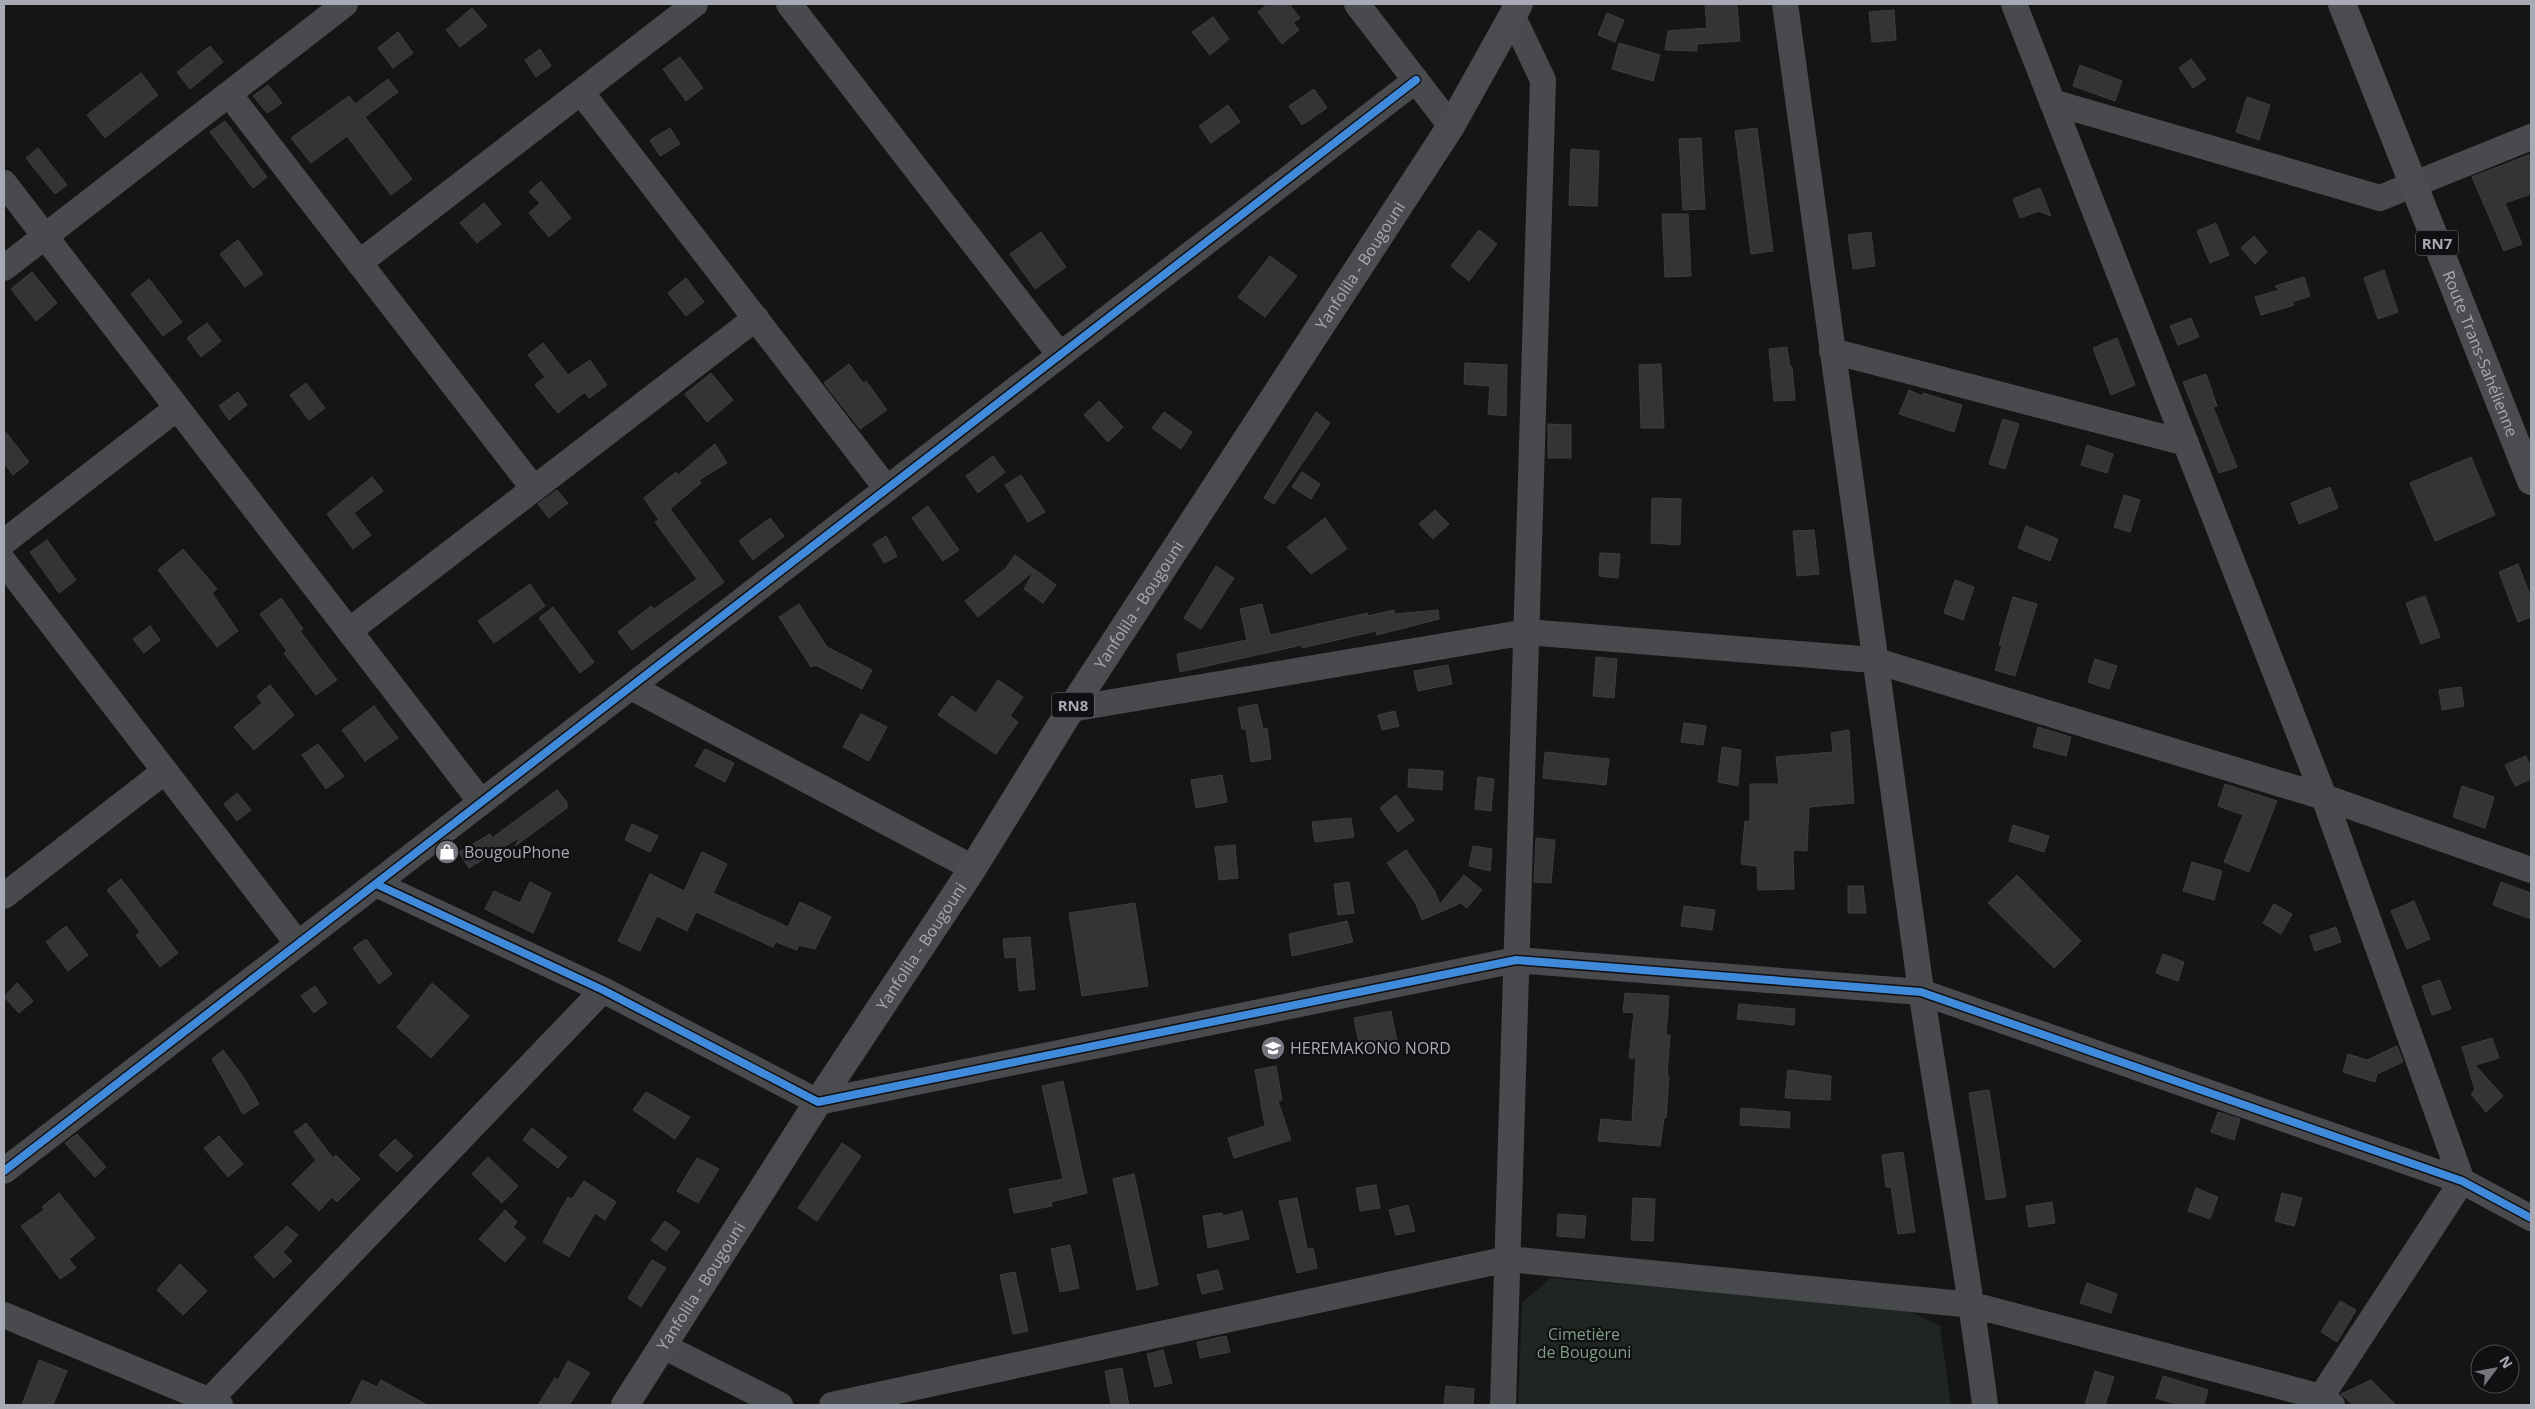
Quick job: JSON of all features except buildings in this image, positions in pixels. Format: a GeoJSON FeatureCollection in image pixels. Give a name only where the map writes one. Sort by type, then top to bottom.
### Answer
{"type":"FeatureCollection","features":[{"type":"Feature","properties":{"kind":"highway","name":"Route Trans-Sahélienne"},"geometry":{"type":"LineString","coordinates":[[2342,4],[2531,482]]}},
{"type":"Feature","properties":{"kind":"main road","name":"Yanfolila - Bougouni"},"geometry":{"type":"LineString","coordinates":[[625,1405],[818,1102],[973,868],[1071,709],[1451,126],[1515,10]]}},
{"type":"Feature","properties":{"kind":"street"},"geometry":{"type":"LineString","coordinates":[[4,268],[345,4]]}},
{"type":"Feature","properties":{"kind":"street"},"geometry":{"type":"LineString","coordinates":[[359,263],[696,4]]}},
{"type":"Feature","properties":{"kind":"street"},"geometry":{"type":"LineString","coordinates":[[789,4],[1060,355]]}},
{"type":"Feature","properties":{"kind":"street"},"geometry":{"type":"LineString","coordinates":[[1358,4],[1451,126]]}},
{"type":"Feature","properties":{"kind":"street"},"geometry":{"type":"LineString","coordinates":[[1785,4],[1873,660],[1921,992],[1973,1305],[1985,1405]]}},
{"type":"Feature","properties":{"kind":"street"},"geometry":{"type":"LineString","coordinates":[[2014,4],[2324,797],[2462,1181]]}},
{"type":"Feature","properties":{"kind":"street"},"geometry":{"type":"LineString","coordinates":[[1503,1405],[1544,80],[1515,10]]}},
{"type":"Feature","properties":{"kind":"street"},"geometry":{"type":"LineString","coordinates":[[4,1171],[1416,80]]}},
{"type":"Feature","properties":{"kind":"street"},"geometry":{"type":"LineString","coordinates":[[581,92],[887,489]]}},
{"type":"Feature","properties":{"kind":"street"},"geometry":{"type":"LineString","coordinates":[[229,94],[534,489]]}},
{"type":"Feature","properties":{"kind":"street"},"geometry":{"type":"LineString","coordinates":[[2052,102],[2380,198],[2531,138]]}},
{"type":"Feature","properties":{"kind":"street"},"geometry":{"type":"LineString","coordinates":[[4,183],[481,802]]}},
{"type":"Feature","properties":{"kind":"street"},"geometry":{"type":"LineString","coordinates":[[349,632],[756,318]]}},
{"type":"Feature","properties":{"kind":"street"},"geometry":{"type":"LineString","coordinates":[[1832,351],[2186,443]]}},
{"type":"Feature","properties":{"kind":"street"},"geometry":{"type":"LineString","coordinates":[[4,542],[177,408]]}},
{"type":"Feature","properties":{"kind":"street"},"geometry":{"type":"LineString","coordinates":[[4,562],[298,944]]}},
{"type":"Feature","properties":{"kind":"street"},"geometry":{"type":"LineString","coordinates":[[1071,709],[1527,632],[1873,660],[2324,797],[2531,870]]}},
{"type":"Feature","properties":{"kind":"street"},"geometry":{"type":"LineString","coordinates":[[631,687],[973,868]]}},
{"type":"Feature","properties":{"kind":"street"},"geometry":{"type":"LineString","coordinates":[[4,896],[165,771]]}},
{"type":"Feature","properties":{"kind":"street"},"geometry":{"type":"LineString","coordinates":[[376,884],[602,990],[818,1102],[1516,960],[1921,992],[2462,1181],[2531,1218]]}},
{"type":"Feature","properties":{"kind":"street"},"geometry":{"type":"LineString","coordinates":[[4,1315],[211,1404],[602,990]]}},
{"type":"Feature","properties":{"kind":"street"},"geometry":{"type":"LineString","coordinates":[[832,1405],[1508,1259],[1973,1305],[2326,1401],[2462,1181]]}},
{"type":"Feature","properties":{"kind":"street"},"geometry":{"type":"LineString","coordinates":[[663,1346],[780,1405]]}},
{"type":"Feature","properties":{"kind":"green space","name":"Cimetière de Bougouni"},"geometry":{"type":"Polygon","coordinates":[[[1551,1278],[1903,1308],[1940,1326],[1951,1405],[1518,1405],[1522,1303],[1551,1278]]]}},
{"type":"Feature","properties":{"kind":"cycle path"},"geometry":{"type":"LineString","coordinates":[[4,1171],[1416,80]]}},
{"type":"Feature","properties":{"kind":"cycle path"},"geometry":{"type":"LineString","coordinates":[[376,884],[603,990],[818,1102],[1516,960],[1921,992],[2462,1181],[2531,1218]]}},
{"type":"Feature","properties":{"kind":"place","name":"BougouPhone"},"geometry":{"type":"Point","coordinates":[447,852]}},
{"type":"Feature","properties":{"kind":"place","name":"HEREMAKONO NORD"},"geometry":{"type":"Point","coordinates":[1273,1048]}}]}
